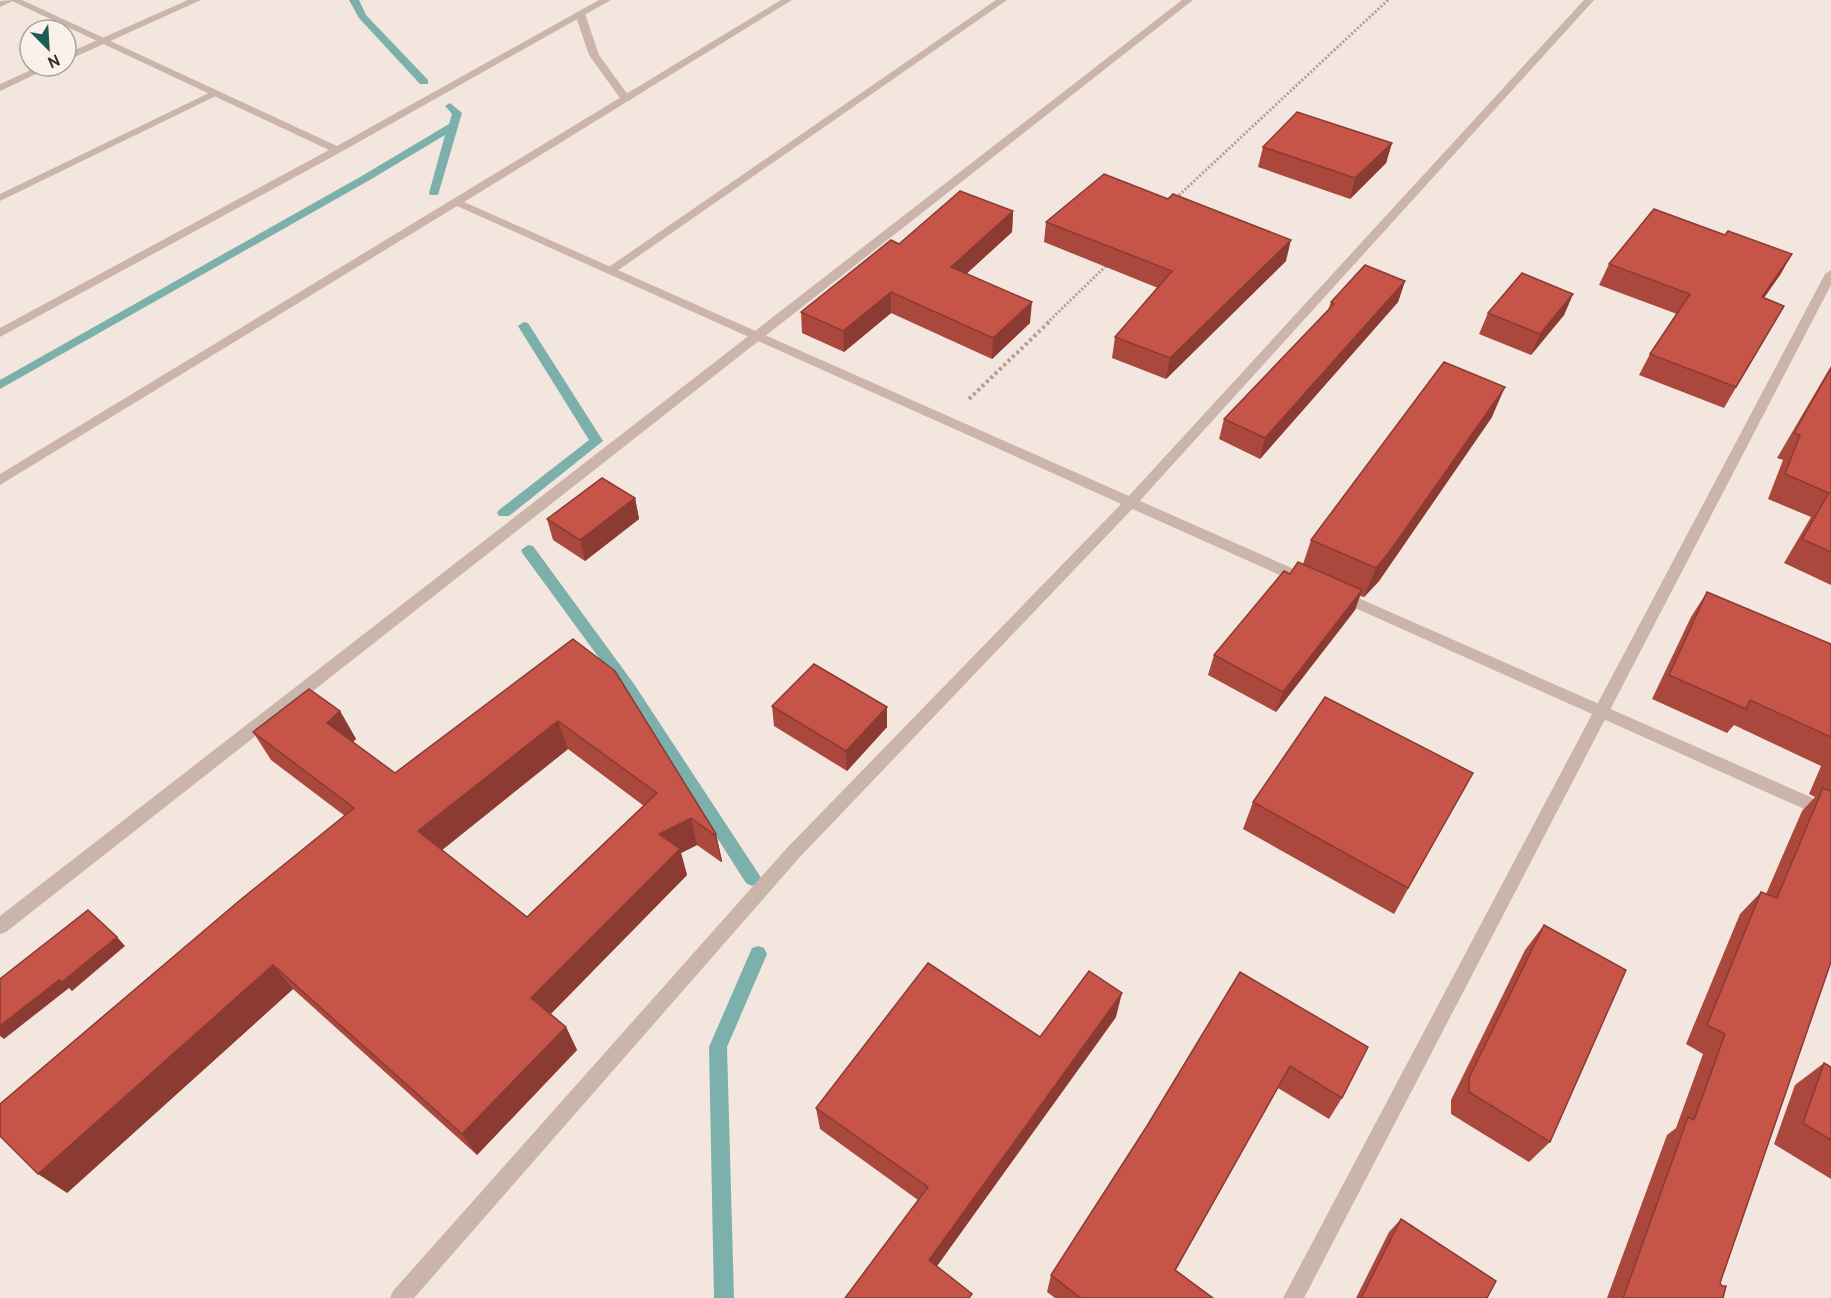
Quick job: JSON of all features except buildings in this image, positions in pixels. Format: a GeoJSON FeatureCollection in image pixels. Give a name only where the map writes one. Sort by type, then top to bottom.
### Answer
{"type":"FeatureCollection","features":[{"type":"Feature","properties":{"kind":"street"},"geometry":{"type":"LineString","coordinates":[[0,4],[10,0]]}},
{"type":"Feature","properties":{"kind":"street"},"geometry":{"type":"LineString","coordinates":[[15,0],[337,150]]}},
{"type":"Feature","properties":{"kind":"street"},"geometry":{"type":"LineString","coordinates":[[78,53],[196,0]]}},
{"type":"Feature","properties":{"kind":"street"},"geometry":{"type":"LineString","coordinates":[[0,333],[337,150],[606,0]]}},
{"type":"Feature","properties":{"kind":"street"},"geometry":{"type":"LineString","coordinates":[[0,480],[458,203],[787,0]]}},
{"type":"Feature","properties":{"kind":"street"},"geometry":{"type":"LineString","coordinates":[[610,271],[1002,0]]}},
{"type":"Feature","properties":{"kind":"street"},"geometry":{"type":"LineString","coordinates":[[0,926],[1188,0]]}},
{"type":"Feature","properties":{"kind":"street"},"geometry":{"type":"LineString","coordinates":[[400,1298],[793,853],[1131,502],[1589,0]]}},
{"type":"Feature","properties":{"kind":"street"},"geometry":{"type":"LineString","coordinates":[[580,14],[594,55],[626,99]]}},
{"type":"Feature","properties":{"kind":"street"},"geometry":{"type":"LineString","coordinates":[[0,88],[22,78]]}},
{"type":"Feature","properties":{"kind":"street"},"geometry":{"type":"LineString","coordinates":[[0,198],[215,94]]}},
{"type":"Feature","properties":{"kind":"street"},"geometry":{"type":"LineString","coordinates":[[458,203],[1831,814]]}},
{"type":"Feature","properties":{"kind":"street"},"geometry":{"type":"LineString","coordinates":[[1293,1298],[1831,273]]}},
{"type":"Feature","properties":{"kind":"path"},"geometry":{"type":"LineString","coordinates":[[1174,200],[1388,0]]}},
{"type":"Feature","properties":{"kind":"path"},"geometry":{"type":"LineString","coordinates":[[947,420],[1115,257]]}},
{"type":"Feature","properties":{"kind":"waterway"},"geometry":{"type":"LineString","coordinates":[[354,0],[362,16],[424,82]]}},
{"type":"Feature","properties":{"kind":"waterway"},"geometry":{"type":"LineString","coordinates":[[434,193],[457,113],[450,106]]}},
{"type":"Feature","properties":{"kind":"waterway"},"geometry":{"type":"LineString","coordinates":[[0,385],[364,179],[453,126]]}},
{"type":"Feature","properties":{"kind":"waterway"},"geometry":{"type":"LineString","coordinates":[[504,513],[596,441],[524,326]]}},
{"type":"Feature","properties":{"kind":"waterway"},"geometry":{"type":"LineString","coordinates":[[528,550],[629,688],[752,878]]}},
{"type":"Feature","properties":{"kind":"waterway"},"geometry":{"type":"LineString","coordinates":[[724,1298],[718,1047],[758,954]]}}]}
